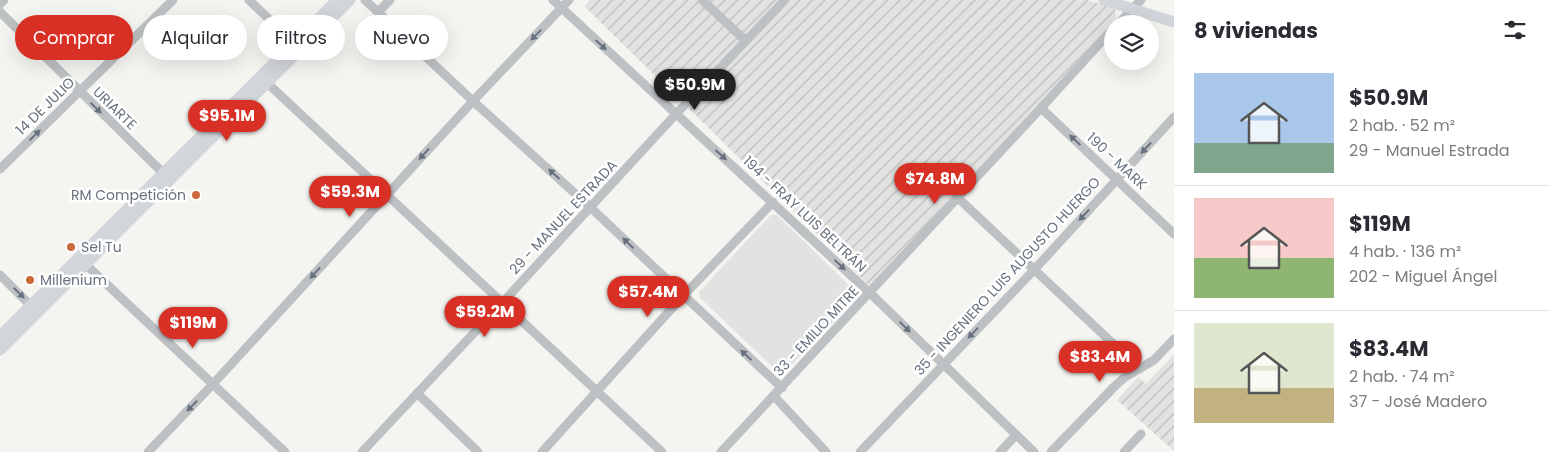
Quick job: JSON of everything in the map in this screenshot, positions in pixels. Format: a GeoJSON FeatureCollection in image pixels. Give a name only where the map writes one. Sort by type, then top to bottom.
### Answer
{"type":"FeatureCollection","features":[{"type":"Feature","properties":{"kind":"main road"},"geometry":{"type":"LineString","coordinates":[[321,15],[336,0]]}},
{"type":"Feature","properties":{"kind":"main road"},"geometry":{"type":"LineString","coordinates":[[0,350],[34,309],[263,80],[350,0]]}},
{"type":"Feature","properties":{"kind":"main road"},"geometry":{"type":"LineString","coordinates":[[1104,0],[1174,22]]}},
{"type":"Feature","properties":{"kind":"main road"},"geometry":{"type":"LineString","coordinates":[[263,80],[280,60]]}},
{"type":"Feature","properties":{"kind":"main road"},"geometry":{"type":"LineString","coordinates":[[0,336],[34,309]]}},
{"type":"Feature","properties":{"kind":"street"},"geometry":{"type":"LineString","coordinates":[[0,4],[4,0]]}},
{"type":"Feature","properties":{"kind":"street","name":"14 DE JULIO"},"geometry":{"type":"LineString","coordinates":[[0,169],[173,0]]}},
{"type":"Feature","properties":{"kind":"street"},"geometry":{"type":"LineString","coordinates":[[249,0],[265,15]]}},
{"type":"Feature","properties":{"kind":"street"},"geometry":{"type":"LineString","coordinates":[[365,0],[590,207],[782,388]]}},
{"type":"Feature","properties":{"kind":"street"},"geometry":{"type":"LineString","coordinates":[[378,12],[390,0]]}},
{"type":"Feature","properties":{"kind":"street","name":"194 - FRAY LUIS BELTRÁN"},"geometry":{"type":"LineString","coordinates":[[553,0],[870,293],[1034,452]]}},
{"type":"Feature","properties":{"kind":"street"},"geometry":{"type":"LineString","coordinates":[[148,452],[569,0]]}},
{"type":"Feature","properties":{"kind":"street"},"geometry":{"type":"LineString","coordinates":[[702,0],[746,41]]}},
{"type":"Feature","properties":{"kind":"street","name":"29 - MANUEL ESTRADA"},"geometry":{"type":"LineString","coordinates":[[362,452],[676,114],[785,0]]}},
{"type":"Feature","properties":{"kind":"street"},"geometry":{"type":"LineString","coordinates":[[1126,15],[1141,0]]}},
{"type":"Feature","properties":{"kind":"street","name":"URIARTE"},"geometry":{"type":"LineString","coordinates":[[0,12],[167,177]]}},
{"type":"Feature","properties":{"kind":"street","name":"33 - EMILIO MITRE"},"geometry":{"type":"LineString","coordinates":[[721,452],[1104,39]]}},
{"type":"Feature","properties":{"kind":"street"},"geometry":{"type":"LineString","coordinates":[[263,80],[662,452]]}},
{"type":"Feature","properties":{"kind":"street","name":"190 - MARK"},"geometry":{"type":"LineString","coordinates":[[1041,108],[1174,234]]}},
{"type":"Feature","properties":{"kind":"street","name":"35 - INGENIERO LUIS AUGUSTO HUERGO"},"geometry":{"type":"LineString","coordinates":[[860,452],[1034,270],[1174,117]]}},
{"type":"Feature","properties":{"kind":"street"},"geometry":{"type":"LineString","coordinates":[[958,198],[1140,368]]}},
{"type":"Feature","properties":{"kind":"street"},"geometry":{"type":"LineString","coordinates":[[542,452],[683,296],[773,202]]}},
{"type":"Feature","properties":{"kind":"street"},"geometry":{"type":"LineString","coordinates":[[82,261],[285,452]]}},
{"type":"Feature","properties":{"kind":"street"},"geometry":{"type":"LineString","coordinates":[[0,275],[34,309]]}},
{"type":"Feature","properties":{"kind":"street"},"geometry":{"type":"LineString","coordinates":[[1051,452],[1114,386],[1159,356],[1174,339]]}},
{"type":"Feature","properties":{"kind":"street"},"geometry":{"type":"LineString","coordinates":[[417,393],[478,452]]}},
{"type":"Feature","properties":{"kind":"street"},"geometry":{"type":"LineString","coordinates":[[774,396],[826,452]]}},
{"type":"Feature","properties":{"kind":"street"},"geometry":{"type":"LineString","coordinates":[[1124,452],[1142,434]]}},
{"type":"Feature","properties":{"kind":"street"},"geometry":{"type":"LineString","coordinates":[[1000,452],[1016,435]]}},
{"type":"Feature","properties":{"kind":"shaded area"},"geometry":{"type":"Polygon","coordinates":[[[590,0],[1087,0],[1115,8],[1116,15],[1104,15],[1104,34],[870,286],[584,6],[590,0]]]}},
{"type":"Feature","properties":{"kind":"shaded area"},"geometry":{"type":"Polygon","coordinates":[[[771,215],[777,215],[856,292],[856,298],[785,372],[779,373],[700,298],[699,292],[771,215]]]}},
{"type":"Feature","properties":{"kind":"shaded area"},"geometry":{"type":"Polygon","coordinates":[[[1174,354],[1174,451],[1117,400],[1138,377],[1146,384],[1174,354]]]}},
{"type":"Feature","properties":{"kind":"place","name":"RM Competición"},"geometry":{"type":"Point","coordinates":[196,195]}},
{"type":"Feature","properties":{"kind":"place","name":"Sel Tu"},"geometry":{"type":"Point","coordinates":[71,247]}},
{"type":"Feature","properties":{"kind":"place","name":"Millenium"},"geometry":{"type":"Point","coordinates":[30,280]}}]}
